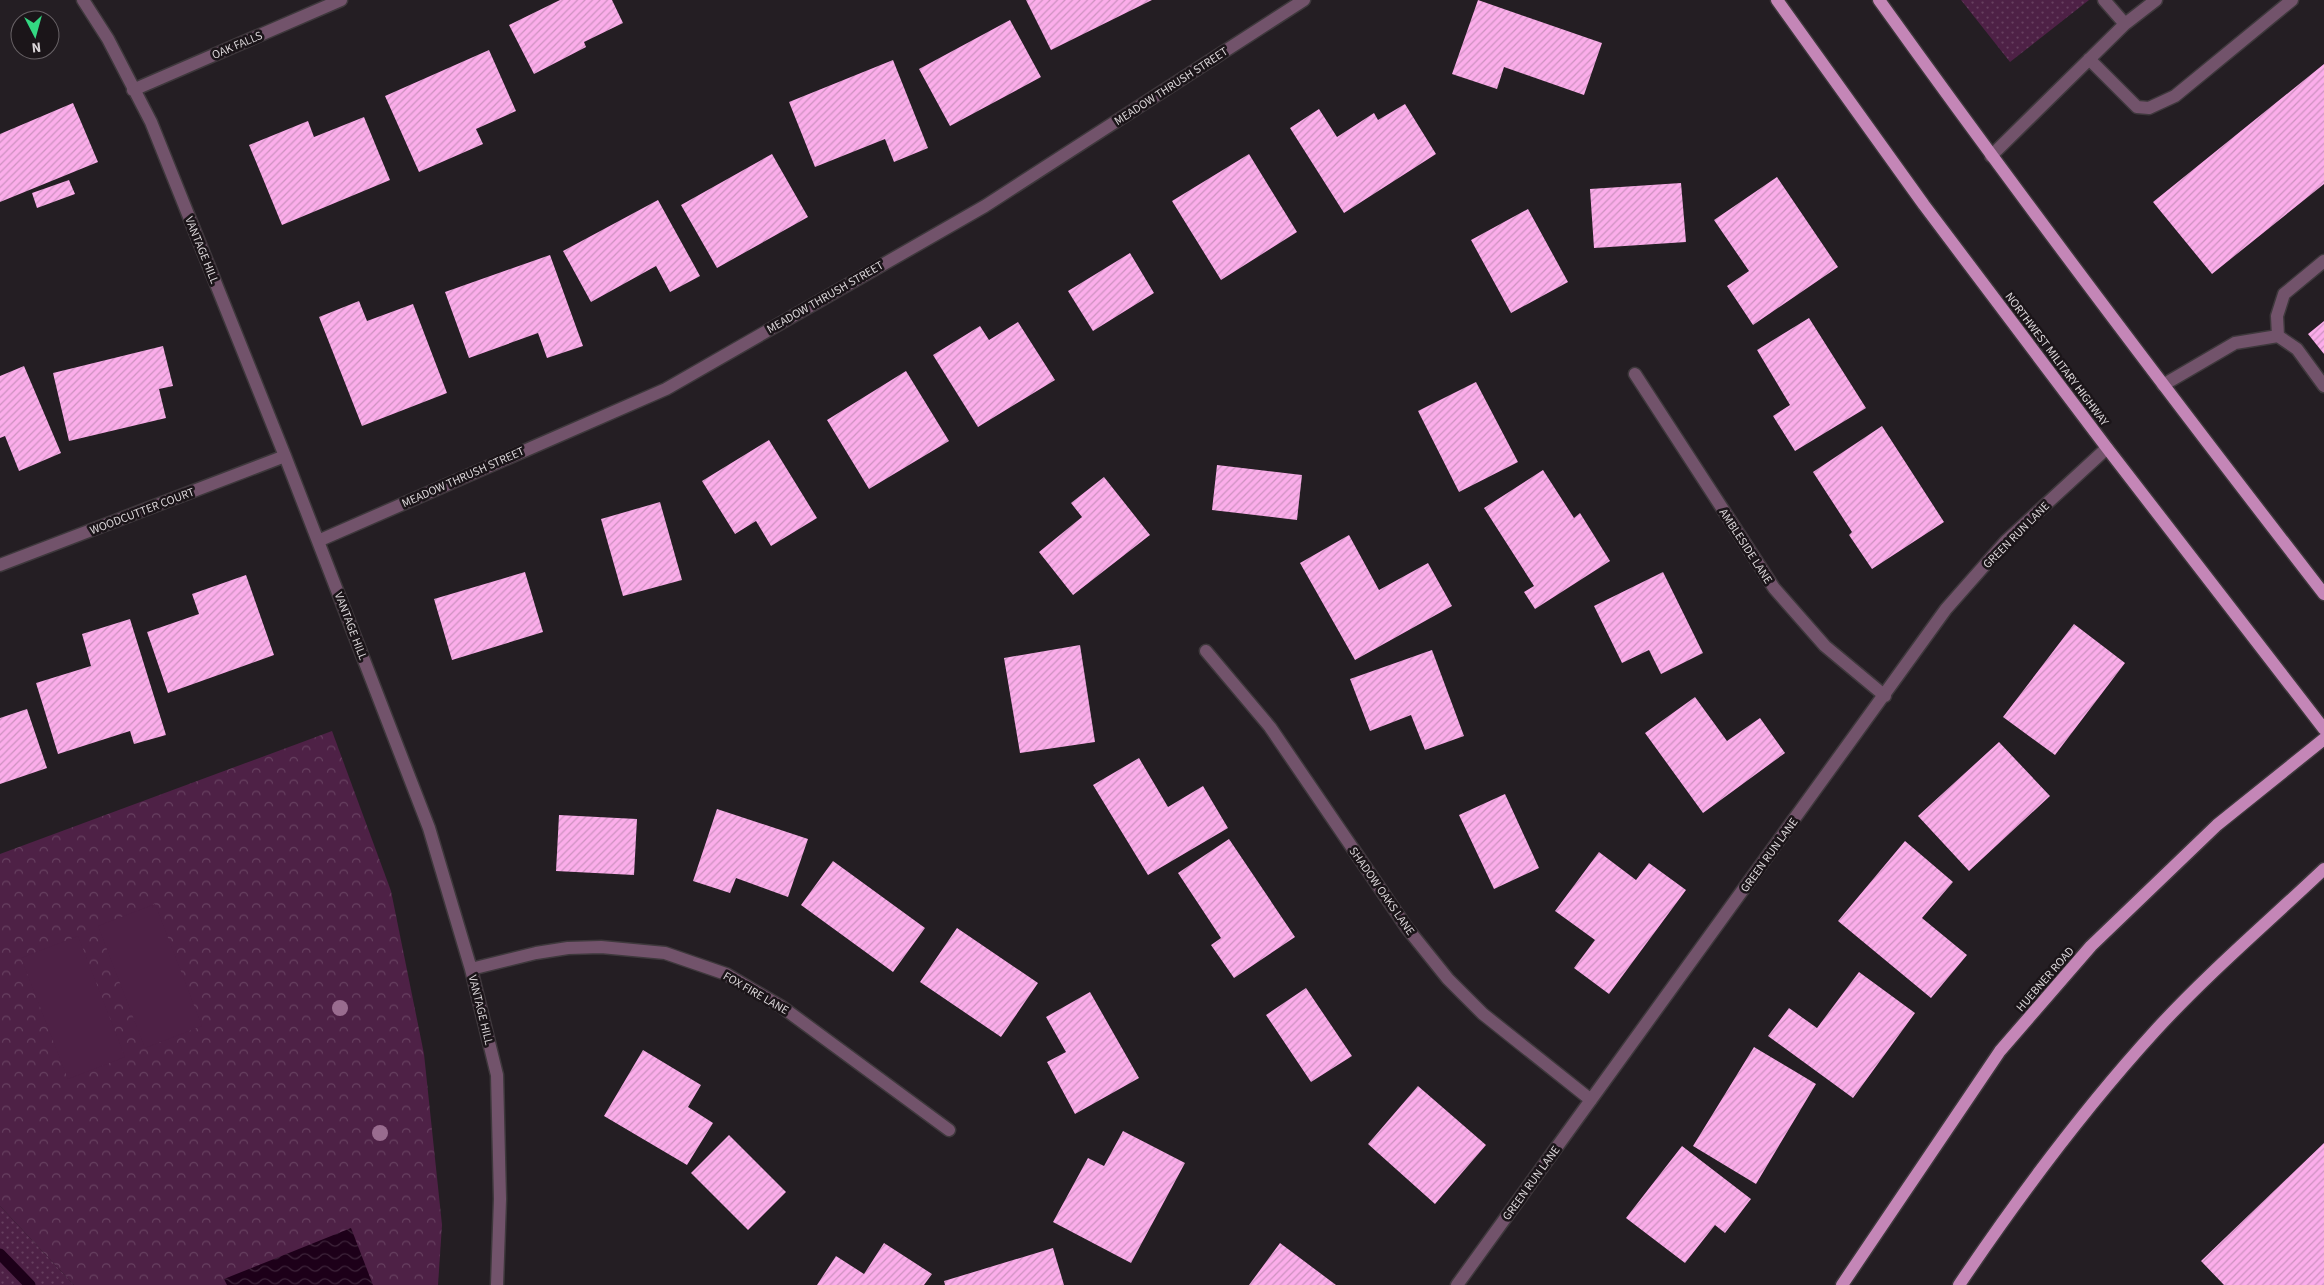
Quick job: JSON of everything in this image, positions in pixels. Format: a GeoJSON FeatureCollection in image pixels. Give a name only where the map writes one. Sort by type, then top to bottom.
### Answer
{"type":"FeatureCollection","features":[{"type":"Feature","properties":{"kind":"main road","name":"NORTHWEST MILITARY HIGHWAY"},"geometry":{"type":"LineString","coordinates":[[1778,0],[1924,204],[2107,448],[2324,729]]}},
{"type":"Feature","properties":{"kind":"main road"},"geometry":{"type":"LineString","coordinates":[[1879,0],[1991,156],[2163,385],[2324,594]]}},
{"type":"Feature","properties":{"kind":"main road","name":"HUEBNER ROAD"},"geometry":{"type":"LineString","coordinates":[[1842,1285],[2000,1051],[2091,946],[2217,825],[2324,739]]}},
{"type":"Feature","properties":{"kind":"main road"},"geometry":{"type":"LineString","coordinates":[[1959,1285],[2009,1212],[2077,1122],[2156,1031],[2324,870]]}},
{"type":"Feature","properties":{"kind":"street","name":"VANTAGE HILL"},"geometry":{"type":"LineString","coordinates":[[83,0],[108,40],[151,122],[285,456],[429,828],[471,969],[497,1075],[500,1199],[497,1285]]}},
{"type":"Feature","properties":{"kind":"street","name":"OAK FALLS"},"geometry":{"type":"LineString","coordinates":[[133,90],[341,0]]}},
{"type":"Feature","properties":{"kind":"street","name":"MEADOW THRUSH STREET"},"geometry":{"type":"LineString","coordinates":[[318,541],[666,388],[985,206],[1304,0]]}},
{"type":"Feature","properties":{"kind":"street"},"geometry":{"type":"LineString","coordinates":[[2104,0],[2125,24]]}},
{"type":"Feature","properties":{"kind":"street"},"geometry":{"type":"LineString","coordinates":[[1991,156],[2125,24],[2156,0]]}},
{"type":"Feature","properties":{"kind":"street"},"geometry":{"type":"LineString","coordinates":[[2090,59],[2136,107],[2150,108],[2175,96],[2292,0]]}},
{"type":"Feature","properties":{"kind":"street"},"geometry":{"type":"LineString","coordinates":[[2278,336],[2277,316],[2284,294],[2324,261]]}},
{"type":"Feature","properties":{"kind":"street"},"geometry":{"type":"LineString","coordinates":[[2163,385],[2234,343],[2278,336],[2297,350],[2324,386]]}},
{"type":"Feature","properties":{"kind":"street","name":"AMBLESIDE LANE"},"geometry":{"type":"LineString","coordinates":[[1635,374],[1774,588],[1826,646],[1884,696]]}},
{"type":"Feature","properties":{"kind":"street","name":"GREEN RUN LANE"},"geometry":{"type":"LineString","coordinates":[[1457,1285],[1946,609],[2006,541],[2107,448]]}},
{"type":"Feature","properties":{"kind":"street","name":"WOODCUTTER COURT"},"geometry":{"type":"LineString","coordinates":[[0,565],[285,456]]}},
{"type":"Feature","properties":{"kind":"street","name":"SHADOW OAKS LANE"},"geometry":{"type":"LineString","coordinates":[[1206,651],[1270,727],[1407,928],[1448,979],[1483,1014],[1591,1100]]}},
{"type":"Feature","properties":{"kind":"street","name":"FOX FIRE LANE"},"geometry":{"type":"LineString","coordinates":[[471,969],[536,953],[568,948],[601,946],[665,953],[674,956],[726,974],[782,1007],[949,1130]]}},
{"type":"Feature","properties":{"kind":"green space"},"geometry":{"type":"Polygon","coordinates":[[[1961,0],[2089,0],[2010,62],[1961,0]]]}},
{"type":"Feature","properties":{"kind":"green space"},"geometry":{"type":"Polygon","coordinates":[[[332,731],[391,891],[424,1054],[442,1225],[438,1285],[74,1285],[0,1206],[0,854],[332,731]]]}},
{"type":"Feature","properties":{"kind":"green space"},"geometry":{"type":"Polygon","coordinates":[[[155,904],[202,1026],[145,1048],[98,926],[155,904]]]}},
{"type":"Feature","properties":{"kind":"green space"},"geometry":{"type":"Polygon","coordinates":[[[78,936],[125,1057],[68,1079],[21,958],[78,936]]]}},
{"type":"Feature","properties":{"kind":"green space"},"geometry":{"type":"Polygon","coordinates":[[[0,1206],[74,1285],[0,1285],[0,1206]]]}},
{"type":"Feature","properties":{"kind":"water"},"geometry":{"type":"Polygon","coordinates":[[[351,1228],[373,1285],[227,1285],[224,1279],[351,1228]]]}},
{"type":"Feature","properties":{"kind":"building"},"geometry":{"type":"Polygon","coordinates":[[[560,0],[612,0],[623,23],[584,42],[586,47],[534,74],[509,25],[560,0]]]}},
{"type":"Feature","properties":{"kind":"building"},"geometry":{"type":"Polygon","coordinates":[[[1026,0],[1152,0],[1051,50],[1026,0]]]}},
{"type":"Feature","properties":{"kind":"building"},"geometry":{"type":"Polygon","coordinates":[[[1478,0],[1602,43],[1584,95],[1504,67],[1497,89],[1452,74],[1478,0]]]}},
{"type":"Feature","properties":{"kind":"building"},"geometry":{"type":"Polygon","coordinates":[[[1010,20],[1041,77],[950,126],[919,69],[1010,20]]]}},
{"type":"Feature","properties":{"kind":"building"},"geometry":{"type":"Polygon","coordinates":[[[489,50],[516,111],[476,129],[483,144],[419,172],[385,96],[489,50]]]}},
{"type":"Feature","properties":{"kind":"building"},"geometry":{"type":"Polygon","coordinates":[[[893,60],[928,148],[894,162],[885,139],[815,167],[789,102],[893,60]]]}},
{"type":"Feature","properties":{"kind":"building"},"geometry":{"type":"Polygon","coordinates":[[[2324,64],[2324,184],[2212,274],[2153,202],[2324,64]]]}},
{"type":"Feature","properties":{"kind":"building"},"geometry":{"type":"Polygon","coordinates":[[[73,103],[98,162],[0,202],[0,134],[73,103]]]}},
{"type":"Feature","properties":{"kind":"building"},"geometry":{"type":"Polygon","coordinates":[[[1405,104],[1436,154],[1344,213],[1290,128],[1319,109],[1337,137],[1374,113],[1378,120],[1405,104]]]}},
{"type":"Feature","properties":{"kind":"building"},"geometry":{"type":"Polygon","coordinates":[[[364,117],[390,180],[282,225],[249,145],[308,121],[314,137],[364,117]]]}},
{"type":"Feature","properties":{"kind":"building"},"geometry":{"type":"Polygon","coordinates":[[[772,154],[808,217],[717,268],[681,205],[772,154]]]}},
{"type":"Feature","properties":{"kind":"building"},"geometry":{"type":"Polygon","coordinates":[[[1249,154],[1297,232],[1221,280],[1172,201],[1249,154]]]}},
{"type":"Feature","properties":{"kind":"building"},"geometry":{"type":"Polygon","coordinates":[[[1777,177],[1838,267],[1753,325],[1727,286],[1749,271],[1714,220],[1777,177]]]}},
{"type":"Feature","properties":{"kind":"building"},"geometry":{"type":"Polygon","coordinates":[[[69,180],[75,194],[37,208],[32,193],[69,180]]]}},
{"type":"Feature","properties":{"kind":"building"},"geometry":{"type":"Polygon","coordinates":[[[1681,183],[1686,242],[1594,248],[1590,189],[1681,183]]]}},
{"type":"Feature","properties":{"kind":"building"},"geometry":{"type":"Polygon","coordinates":[[[658,200],[700,276],[670,292],[656,266],[591,302],[563,251],[658,200]]]}},
{"type":"Feature","properties":{"kind":"building"},"geometry":{"type":"Polygon","coordinates":[[[1528,209],[1568,282],[1511,313],[1471,240],[1528,209]]]}},
{"type":"Feature","properties":{"kind":"building"},"geometry":{"type":"Polygon","coordinates":[[[1130,253],[1154,293],[1093,331],[1068,291],[1130,253]]]}},
{"type":"Feature","properties":{"kind":"building"},"geometry":{"type":"Polygon","coordinates":[[[550,255],[583,346],[547,358],[538,333],[469,358],[445,292],[550,255]]]}},
{"type":"Feature","properties":{"kind":"building"},"geometry":{"type":"Polygon","coordinates":[[[359,301],[367,321],[413,304],[447,393],[362,426],[319,317],[359,301]]]}},
{"type":"Feature","properties":{"kind":"building"},"geometry":{"type":"Polygon","coordinates":[[[1809,318],[1866,408],[1795,451],[1773,416],[1790,405],[1757,350],[1809,318]]]}},
{"type":"Feature","properties":{"kind":"building"},"geometry":{"type":"Polygon","coordinates":[[[2324,321],[2324,354],[2308,334],[2324,321]]]}},
{"type":"Feature","properties":{"kind":"building"},"geometry":{"type":"Polygon","coordinates":[[[1018,322],[1055,380],[978,427],[933,355],[980,326],[989,340],[1018,322]]]}},
{"type":"Feature","properties":{"kind":"building"},"geometry":{"type":"Polygon","coordinates":[[[163,346],[173,386],[159,389],[166,418],[69,441],[53,373],[163,346]]]}},
{"type":"Feature","properties":{"kind":"building"},"geometry":{"type":"Polygon","coordinates":[[[24,366],[61,453],[19,471],[5,436],[0,438],[0,376],[24,366]]]}},
{"type":"Feature","properties":{"kind":"building"},"geometry":{"type":"Polygon","coordinates":[[[906,371],[949,441],[869,489],[827,420],[906,371]]]}},
{"type":"Feature","properties":{"kind":"building"},"geometry":{"type":"Polygon","coordinates":[[[1476,382],[1518,462],[1459,492],[1418,411],[1476,382]]]}},
{"type":"Feature","properties":{"kind":"building"},"geometry":{"type":"Polygon","coordinates":[[[1882,426],[1944,522],[1872,569],[1849,535],[1852,532],[1813,472],[1882,426]]]}},
{"type":"Feature","properties":{"kind":"building"},"geometry":{"type":"Polygon","coordinates":[[[769,440],[817,518],[771,546],[756,521],[735,534],[702,481],[769,440]]]}},
{"type":"Feature","properties":{"kind":"building"},"geometry":{"type":"Polygon","coordinates":[[[1217,465],[1302,475],[1297,520],[1212,510],[1217,465]]]}},
{"type":"Feature","properties":{"kind":"building"},"geometry":{"type":"Polygon","coordinates":[[[1543,470],[1574,518],[1580,513],[1610,561],[1535,609],[1524,592],[1534,586],[1484,508],[1543,470]]]}},
{"type":"Feature","properties":{"kind":"building"},"geometry":{"type":"Polygon","coordinates":[[[1104,477],[1150,535],[1073,595],[1039,552],[1082,517],[1071,503],[1104,477]]]}},
{"type":"Feature","properties":{"kind":"building"},"geometry":{"type":"Polygon","coordinates":[[[660,502],[682,580],[623,596],[601,519],[660,502]]]}},
{"type":"Feature","properties":{"kind":"building"},"geometry":{"type":"Polygon","coordinates":[[[1349,535],[1379,590],[1428,563],[1452,606],[1355,660],[1300,563],[1349,535]]]}},
{"type":"Feature","properties":{"kind":"building"},"geometry":{"type":"Polygon","coordinates":[[[525,572],[543,632],[452,660],[434,599],[525,572]]]}},
{"type":"Feature","properties":{"kind":"building"},"geometry":{"type":"Polygon","coordinates":[[[1663,572],[1703,653],[1661,674],[1649,650],[1622,663],[1594,606],[1663,572]]]}},
{"type":"Feature","properties":{"kind":"building"},"geometry":{"type":"Polygon","coordinates":[[[246,575],[274,655],[168,693],[147,632],[199,614],[192,594],[246,575]]]}},
{"type":"Feature","properties":{"kind":"building"},"geometry":{"type":"Polygon","coordinates":[[[130,619],[166,735],[134,744],[130,731],[58,754],[36,683],[91,666],[82,634],[130,619]]]}},
{"type":"Feature","properties":{"kind":"building"},"geometry":{"type":"Polygon","coordinates":[[[2074,624],[2125,663],[2055,755],[2003,717],[2074,624]]]}},
{"type":"Feature","properties":{"kind":"building"},"geometry":{"type":"Polygon","coordinates":[[[1080,645],[1095,742],[1020,753],[1004,658],[1080,645]]]}},
{"type":"Feature","properties":{"kind":"building"},"geometry":{"type":"Polygon","coordinates":[[[1432,650],[1464,736],[1425,750],[1411,715],[1370,731],[1350,679],[1432,650]]]}},
{"type":"Feature","properties":{"kind":"building"},"geometry":{"type":"Polygon","coordinates":[[[1695,697],[1727,741],[1760,718],[1785,753],[1703,813],[1645,733],[1695,697]]]}},
{"type":"Feature","properties":{"kind":"building"},"geometry":{"type":"Polygon","coordinates":[[[27,709],[47,768],[0,784],[0,718],[27,709]]]}},
{"type":"Feature","properties":{"kind":"building"},"geometry":{"type":"Polygon","coordinates":[[[1999,742],[2050,796],[1969,871],[1918,816],[1999,742]]]}},
{"type":"Feature","properties":{"kind":"building"},"geometry":{"type":"Polygon","coordinates":[[[1139,758],[1168,807],[1203,786],[1228,828],[1148,875],[1093,785],[1139,758]]]}},
{"type":"Feature","properties":{"kind":"building"},"geometry":{"type":"Polygon","coordinates":[[[1505,794],[1539,868],[1494,889],[1459,815],[1505,794]]]}},
{"type":"Feature","properties":{"kind":"building"},"geometry":{"type":"Polygon","coordinates":[[[717,809],[808,839],[788,897],[736,878],[730,893],[693,881],[717,809]]]}},
{"type":"Feature","properties":{"kind":"building"},"geometry":{"type":"Polygon","coordinates":[[[559,815],[637,819],[634,875],[556,871],[559,815]]]}},
{"type":"Feature","properties":{"kind":"building"},"geometry":{"type":"Polygon","coordinates":[[[1229,839],[1295,937],[1234,978],[1211,945],[1221,938],[1178,873],[1229,839]]]}},
{"type":"Feature","properties":{"kind":"building"},"geometry":{"type":"Polygon","coordinates":[[[1905,841],[1953,882],[1922,918],[1967,955],[1931,998],[1838,921],[1905,841]]]}},
{"type":"Feature","properties":{"kind":"building"},"geometry":{"type":"Polygon","coordinates":[[[1599,852],[1636,880],[1649,863],[1686,890],[1609,994],[1574,968],[1595,940],[1555,911],[1599,852]]]}},
{"type":"Feature","properties":{"kind":"building"},"geometry":{"type":"Polygon","coordinates":[[[833,861],[925,928],[893,972],[801,905],[833,861]]]}},
{"type":"Feature","properties":{"kind":"building"},"geometry":{"type":"Polygon","coordinates":[[[957,928],[1038,983],[1001,1037],[920,982],[957,928]]]}},
{"type":"Feature","properties":{"kind":"building"},"geometry":{"type":"Polygon","coordinates":[[[1859,972],[1915,1013],[1853,1098],[1768,1036],[1789,1008],[1817,1028],[1859,972]]]}},
{"type":"Feature","properties":{"kind":"building"},"geometry":{"type":"Polygon","coordinates":[[[1306,988],[1352,1056],[1311,1082],[1266,1015],[1306,988]]]}},
{"type":"Feature","properties":{"kind":"building"},"geometry":{"type":"Polygon","coordinates":[[[1090,992],[1139,1078],[1075,1114],[1047,1062],[1066,1052],[1046,1017],[1090,992]]]}},
{"type":"Feature","properties":{"kind":"building"},"geometry":{"type":"Polygon","coordinates":[[[1754,1047],[1816,1084],[1756,1184],[1693,1146],[1754,1047]]]}},
{"type":"Feature","properties":{"kind":"building"},"geometry":{"type":"Polygon","coordinates":[[[643,1050],[701,1085],[688,1107],[713,1123],[687,1165],[604,1116],[643,1050]]]}},
{"type":"Feature","properties":{"kind":"building"},"geometry":{"type":"Polygon","coordinates":[[[1418,1086],[1486,1145],[1435,1204],[1368,1144],[1418,1086]]]}},
{"type":"Feature","properties":{"kind":"building"},"geometry":{"type":"Polygon","coordinates":[[[1123,1131],[1185,1163],[1131,1263],[1053,1222],[1088,1158],[1104,1166],[1123,1131]]]}},
{"type":"Feature","properties":{"kind":"building"},"geometry":{"type":"Polygon","coordinates":[[[729,1135],[786,1192],[748,1230],[691,1173],[729,1135]]]}},
{"type":"Feature","properties":{"kind":"building"},"geometry":{"type":"Polygon","coordinates":[[[2324,1143],[2324,1285],[2224,1285],[2201,1261],[2324,1143]]]}},
{"type":"Feature","properties":{"kind":"building"},"geometry":{"type":"Polygon","coordinates":[[[1682,1146],[1751,1199],[1725,1233],[1715,1225],[1685,1263],[1626,1218],[1682,1146]]]}},
{"type":"Feature","properties":{"kind":"building"},"geometry":{"type":"Polygon","coordinates":[[[884,1243],[932,1274],[924,1285],[817,1285],[836,1256],[864,1274],[884,1243]]]}},
{"type":"Feature","properties":{"kind":"building"},"geometry":{"type":"Polygon","coordinates":[[[1280,1243],[1336,1285],[1249,1285],[1280,1243]]]}},
{"type":"Feature","properties":{"kind":"building"},"geometry":{"type":"Polygon","coordinates":[[[1053,1248],[1064,1285],[945,1285],[944,1281],[1053,1248]]]}},
{"type":"Feature","properties":{"kind":"waterway"},"geometry":{"type":"LineString","coordinates":[[0,1254],[30,1285]]}}]}
